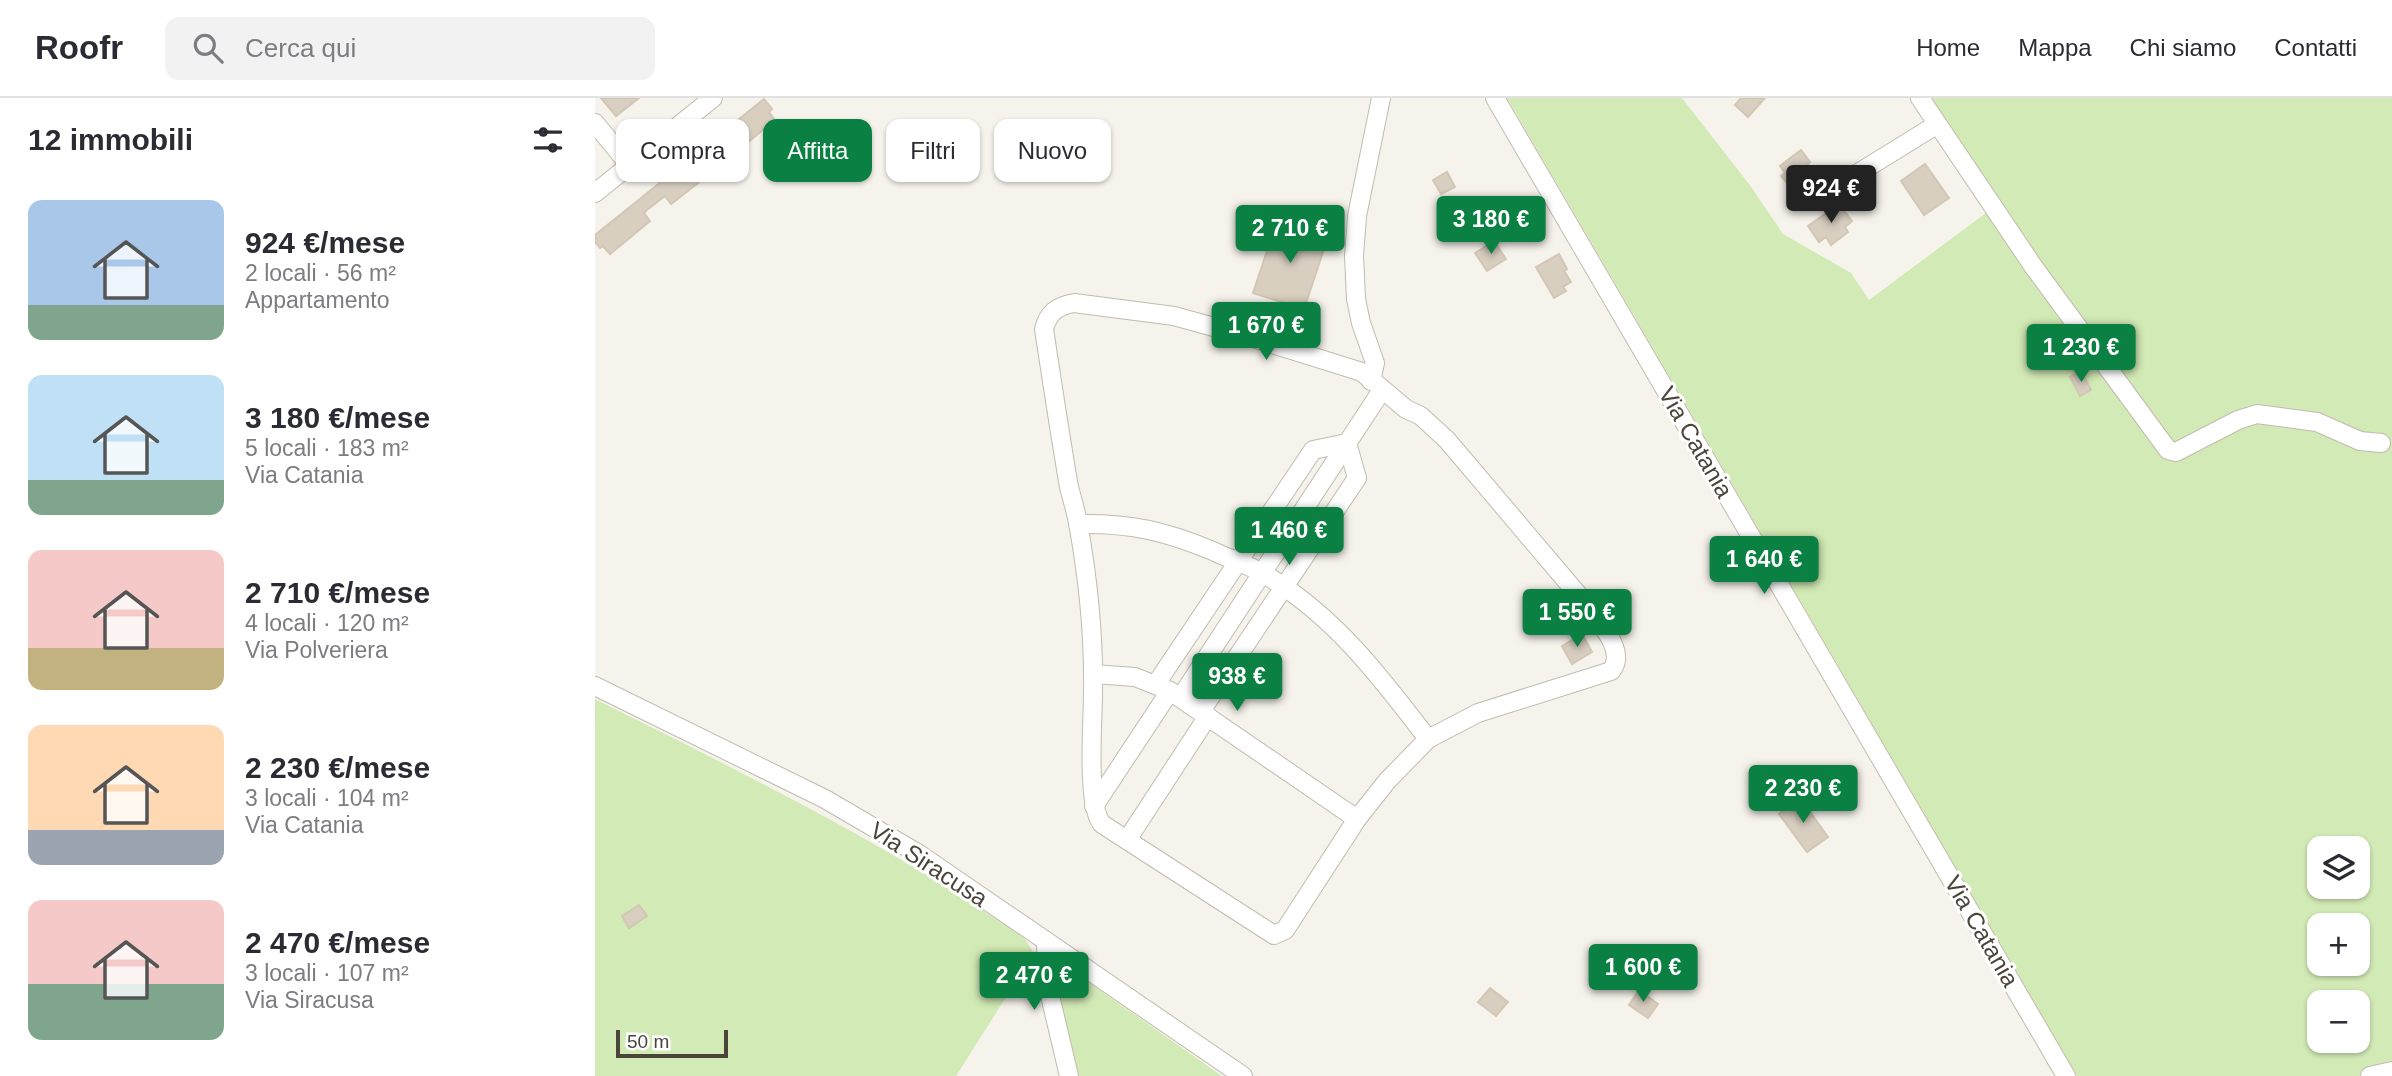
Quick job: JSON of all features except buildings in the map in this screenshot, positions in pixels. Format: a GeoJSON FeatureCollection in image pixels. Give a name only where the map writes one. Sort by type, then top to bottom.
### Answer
{"type":"FeatureCollection","features":[{"type":"Feature","properties":{"kind":"street"},"geometry":{"type":"LineString","coordinates":[[687,119],[713,98]]}},
{"type":"Feature","properties":{"kind":"street"},"geometry":{"type":"LineString","coordinates":[[1094,806],[1169,691],[1261,572],[1347,443],[1377,385],[1375,363],[1358,311],[1355,256],[1357,216],[1381,98]]}},
{"type":"Feature","properties":{"kind":"street","name":"Via Catania"},"geometry":{"type":"LineString","coordinates":[[1495,98],[2066,1076]]}},
{"type":"Feature","properties":{"kind":"street"},"geometry":{"type":"LineString","coordinates":[[1920,98],[2033,266],[2168,450],[2176,452],[2238,420],[2257,414],[2317,422],[2360,442],[2381,443]]}},
{"type":"Feature","properties":{"kind":"street"},"geometry":{"type":"LineString","coordinates":[[595,123],[616,149]]}},
{"type":"Feature","properties":{"kind":"street"},"geometry":{"type":"LineString","coordinates":[[1818,198],[1936,125]]}},
{"type":"Feature","properties":{"kind":"street"},"geometry":{"type":"LineString","coordinates":[[595,193],[616,177]]}},
{"type":"Feature","properties":{"kind":"street"},"geometry":{"type":"LineString","coordinates":[[1074,303],[1174,316],[1362,372],[1406,409],[1421,416],[1447,440],[1586,604],[1618,657],[1617,664],[1611,671],[1478,713],[1428,739],[1387,781],[1357,819],[1285,930],[1274,935],[1102,824],[1097,817],[1094,806],[1093,674],[1089,601],[1078,524],[1044,329],[1046,321],[1052,311],[1062,305],[1074,303]]}},
{"type":"Feature","properties":{"kind":"street"},"geometry":{"type":"LineString","coordinates":[[1169,691],[1239,562],[1313,450],[1347,443]]}},
{"type":"Feature","properties":{"kind":"street"},"geometry":{"type":"LineString","coordinates":[[1127,840],[1283,587],[1357,478],[1347,443]]}},
{"type":"Feature","properties":{"kind":"street"},"geometry":{"type":"LineString","coordinates":[[1078,524],[1107,523],[1161,531],[1261,572],[1307,604],[1350,642],[1428,739]]}},
{"type":"Feature","properties":{"kind":"street"},"geometry":{"type":"LineString","coordinates":[[1093,674],[1135,677],[1169,691],[1357,819]]}},
{"type":"Feature","properties":{"kind":"street","name":"Via Siracusa"},"geometry":{"type":"LineString","coordinates":[[595,686],[825,799],[919,853],[1243,1076]]}},
{"type":"Feature","properties":{"kind":"street"},"geometry":{"type":"LineString","coordinates":[[1046,941],[1047,983],[1069,1076]]}},
{"type":"Feature","properties":{"kind":"street"},"geometry":{"type":"LineString","coordinates":[[2370,1076],[2392,1071]]}},
{"type":"Feature","properties":{"kind":"green space"},"geometry":{"type":"Polygon","coordinates":[[[1507,98],[1682,98],[1749,184],[1783,234],[1851,273],[1869,300],[1998,204],[1928,98],[2392,98],[2392,1065],[2363,1076],[2077,1076],[1507,98]]]}},
{"type":"Feature","properties":{"kind":"green space"},"geometry":{"type":"Polygon","coordinates":[[[595,699],[868,840],[1024,938],[1034,953],[956,1076],[595,1076],[595,699]]]}},
{"type":"Feature","properties":{"kind":"green space"},"geometry":{"type":"Polygon","coordinates":[[[1061,969],[1071,970],[1222,1076],[1075,1076],[1052,979],[1061,969]]]}}]}
